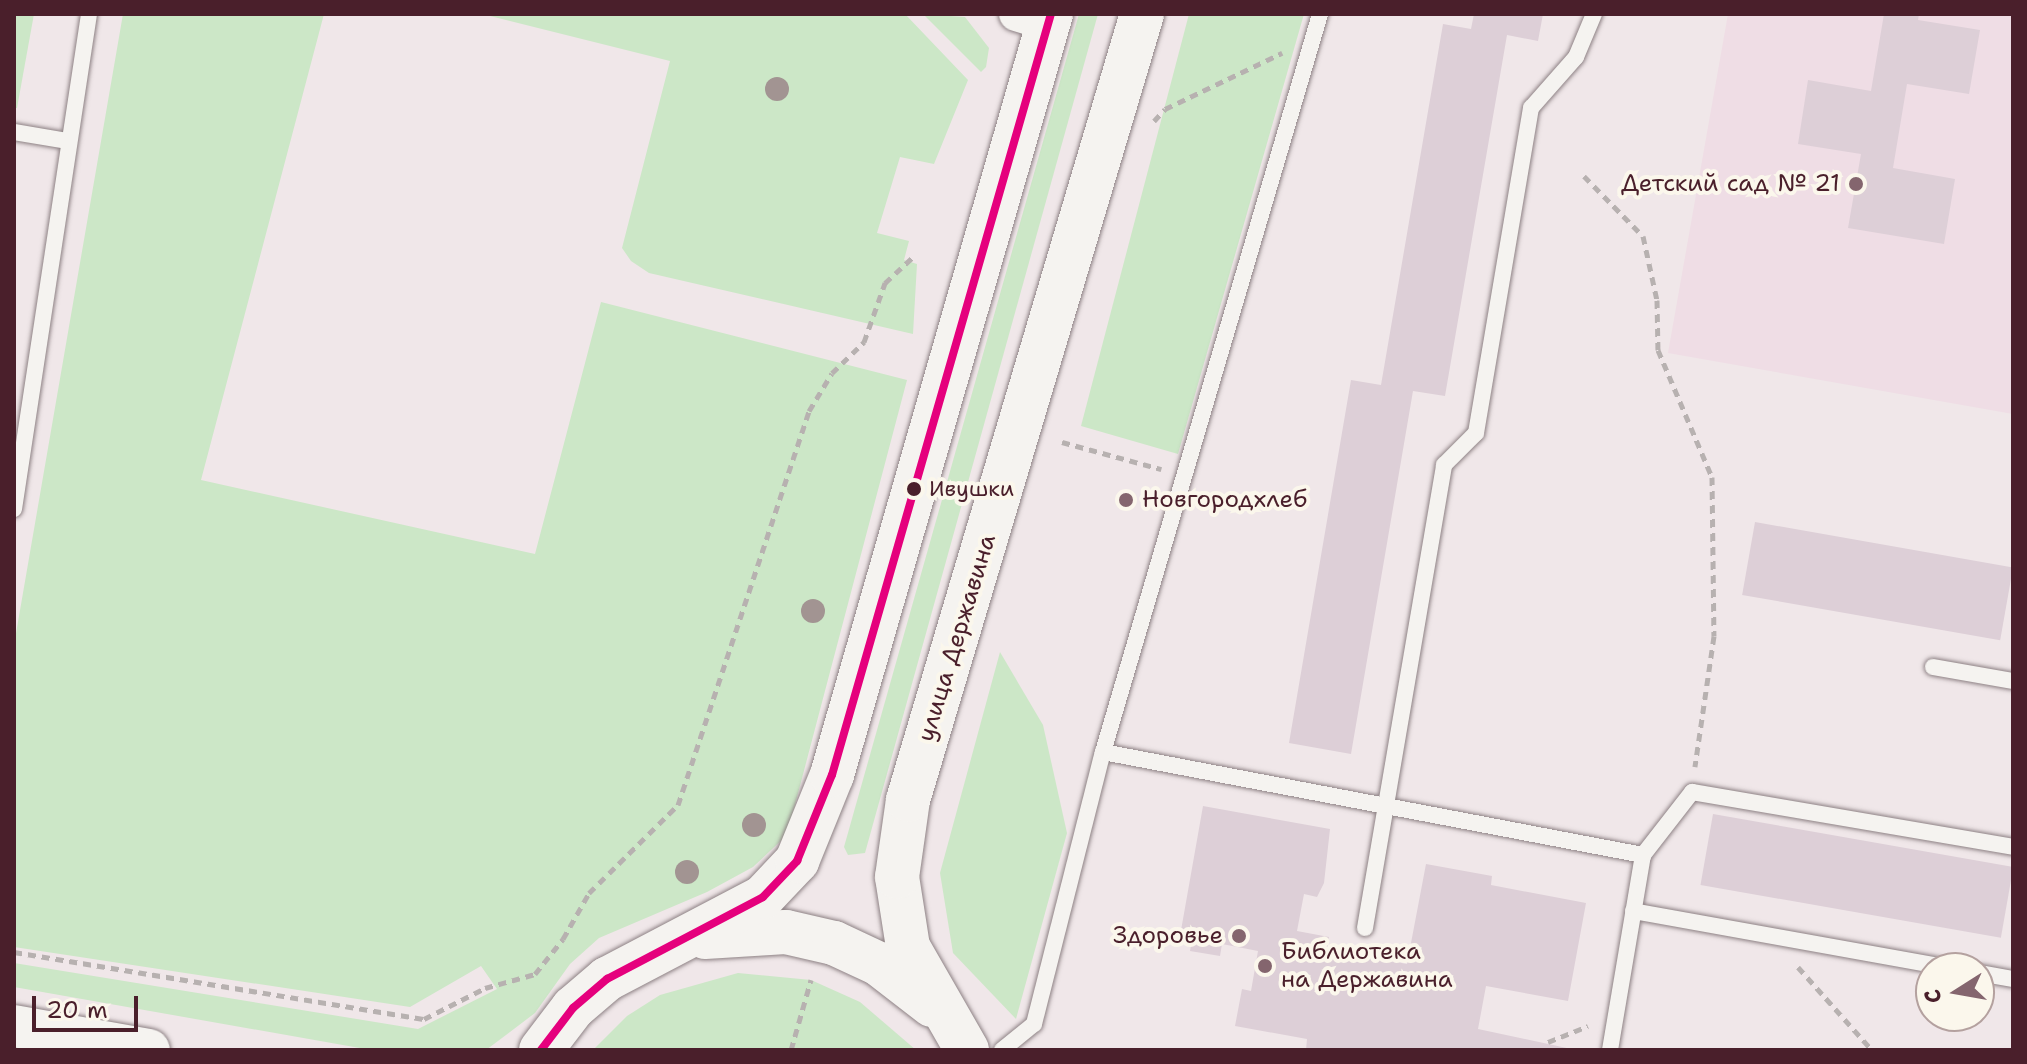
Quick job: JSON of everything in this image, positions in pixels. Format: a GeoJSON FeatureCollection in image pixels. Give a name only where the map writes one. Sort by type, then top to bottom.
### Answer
{"type":"FeatureCollection","features":[{"type":"Feature","properties":{"kind":"main road","name":"улица Державина"},"geometry":{"type":"LineString","coordinates":[[961,1039],[908,947],[897,877],[908,800],[1142,14]]}},
{"type":"Feature","properties":{"kind":"main road","name":"улица Державина"},"geometry":{"type":"LineString","coordinates":[[541,1050],[573,1008],[607,979],[645,956],[687,940],[763,897],[797,861],[832,775],[1038,17]]}},
{"type":"Feature","properties":{"kind":"main road","name":"улица Державина"},"geometry":{"type":"LineString","coordinates":[[687,940],[736,931],[786,932],[834,943],[879,964],[920,992],[961,1039]]}},
{"type":"Feature","properties":{"kind":"street"},"geometry":{"type":"LineString","coordinates":[[14,1026],[149,1050]]}},
{"type":"Feature","properties":{"kind":"lane"},"geometry":{"type":"LineString","coordinates":[[14,509],[89,14]]}},
{"type":"Feature","properties":{"kind":"lane"},"geometry":{"type":"LineString","coordinates":[[1002,1050],[1034,1024],[1103,752],[1320,14]]}},
{"type":"Feature","properties":{"kind":"lane"},"geometry":{"type":"LineString","coordinates":[[1365,928],[1444,465],[1476,433],[1531,108],[1576,57],[1594,14]]}},
{"type":"Feature","properties":{"kind":"lane"},"geometry":{"type":"LineString","coordinates":[[14,132],[68,141]]}},
{"type":"Feature","properties":{"kind":"lane"},"geometry":{"type":"LineString","coordinates":[[1933,667],[2013,681]]}},
{"type":"Feature","properties":{"kind":"lane"},"geometry":{"type":"LineString","coordinates":[[1103,752],[1643,855]]}},
{"type":"Feature","properties":{"kind":"lane"},"geometry":{"type":"LineString","coordinates":[[1610,1050],[1643,855],[1692,792],[2013,847]]}},
{"type":"Feature","properties":{"kind":"lane"},"geometry":{"type":"LineString","coordinates":[[1633,911],[1915,961]]}},
{"type":"Feature","properties":{"kind":"path"},"geometry":{"type":"LineString","coordinates":[[1145,131],[1165,109],[1313,39]]}},
{"type":"Feature","properties":{"kind":"path"},"geometry":{"type":"LineString","coordinates":[[1584,176],[1643,236],[1657,300],[1658,350],[1712,477],[1714,636],[1692,792]]}},
{"type":"Feature","properties":{"kind":"path"},"geometry":{"type":"LineString","coordinates":[[14,952],[424,1019],[485,988],[535,974],[563,939],[589,893],[678,805],[809,411],[832,373],[864,342],[885,283],[913,257]]}},
{"type":"Feature","properties":{"kind":"path"},"geometry":{"type":"LineString","coordinates":[[1062,442],[1184,475]]}},
{"type":"Feature","properties":{"kind":"path"},"geometry":{"type":"LineString","coordinates":[[1760,933],[1808,975],[1872,1050]]}},
{"type":"Feature","properties":{"kind":"path"},"geometry":{"type":"LineString","coordinates":[[791,1050],[811,980]]}},
{"type":"Feature","properties":{"kind":"path"},"geometry":{"type":"LineString","coordinates":[[1548,1042],[1616,1015]]}},
{"type":"Feature","properties":{"kind":"shaded area","name":"Детский сад № 21"},"geometry":{"type":"Polygon","coordinates":[[[1728,14],[2013,14],[2013,414],[1668,353],[1728,14]]]}},
{"type":"Feature","properties":{"kind":"green space"},"geometry":{"type":"Polygon","coordinates":[[[14,14],[34,14],[17,108],[14,108],[14,14]]]}},
{"type":"Feature","properties":{"kind":"green space"},"geometry":{"type":"Polygon","coordinates":[[[123,14],[324,14],[201,480],[535,554],[601,302],[907,380],[787,835],[753,867],[707,892],[599,938],[570,964],[535,1013],[486,1050],[371,1050],[14,987],[14,963],[418,1029],[497,989],[481,966],[410,1007],[14,947],[14,645],[123,14]]]}},
{"type":"Feature","properties":{"kind":"green space"},"geometry":{"type":"Polygon","coordinates":[[[482,14],[905,14],[968,80],[934,164],[900,157],[877,233],[909,241],[904,260],[917,264],[913,334],[649,273],[631,261],[622,248],[670,61],[482,14]]]}},
{"type":"Feature","properties":{"kind":"green space"},"geometry":{"type":"Polygon","coordinates":[[[923,14],[965,17],[989,48],[986,67],[981,72],[923,14]]]}},
{"type":"Feature","properties":{"kind":"green space"},"geometry":{"type":"Polygon","coordinates":[[[1079,14],[1098,14],[865,853],[848,855],[844,847],[1079,14]]]}},
{"type":"Feature","properties":{"kind":"green space"},"geometry":{"type":"Polygon","coordinates":[[[1189,14],[1304,14],[1178,454],[1081,426],[1189,14]]]}},
{"type":"Feature","properties":{"kind":"green space"},"geometry":{"type":"Polygon","coordinates":[[[1000,652],[1043,725],[1067,833],[1016,1019],[953,953],[940,873],[1000,652]]]}},
{"type":"Feature","properties":{"kind":"green space"},"geometry":{"type":"Polygon","coordinates":[[[738,973],[811,980],[860,1002],[916,1050],[593,1050],[627,1016],[660,995],[738,973]]]}},
{"type":"Feature","properties":{"kind":"building"},"geometry":{"type":"Polygon","coordinates":[[[1474,14],[1543,14],[1538,41],[1507,35],[1445,396],[1413,391],[1351,754],[1289,743],[1351,380],[1381,385],[1443,24],[1471,29],[1474,14]]]}},
{"type":"Feature","properties":{"kind":"building"},"geometry":{"type":"Polygon","coordinates":[[[1884,14],[1919,14],[1918,20],[1980,30],[1969,94],[1907,84],[1893,168],[1955,179],[1944,244],[1848,228],[1861,154],[1798,144],[1808,80],[1871,91],[1884,14]]]}},
{"type":"Feature","properties":{"kind":"building"},"geometry":{"type":"Polygon","coordinates":[[[1755,522],[2013,567],[2000,640],[1742,595],[1755,522]]]}},
{"type":"Feature","properties":{"kind":"building"},"geometry":{"type":"Polygon","coordinates":[[[1203,806],[1330,829],[1324,883],[1317,897],[1304,894],[1297,931],[1329,937],[1327,949],[1407,964],[1426,864],[1492,876],[1491,885],[1586,903],[1568,1001],[1486,986],[1478,1029],[1576,1050],[1306,1050],[1307,1039],[1235,1026],[1242,989],[1251,991],[1258,951],[1222,944],[1220,956],[1190,951],[1192,939],[1180,936],[1203,806]]]}},
{"type":"Feature","properties":{"kind":"building"},"geometry":{"type":"Polygon","coordinates":[[[1713,814],[2013,867],[2001,938],[1700,885],[1713,814]]]}},
{"type":"Feature","properties":{"kind":"transit line"},"geometry":{"type":"LineString","coordinates":[[541,1050],[573,1008],[607,979],[763,897],[797,861],[832,775],[1051,14]]}},
{"type":"Feature","properties":{"kind":"place","name":"Детский сад № 21"},"geometry":{"type":"Point","coordinates":[1856,184]}},
{"type":"Feature","properties":{"kind":"place","name":"Ивушки"},"geometry":{"type":"Point","coordinates":[914,489]}},
{"type":"Feature","properties":{"kind":"place","name":"Новгородхлеб"},"geometry":{"type":"Point","coordinates":[1126,500]}},
{"type":"Feature","properties":{"kind":"place","name":"Здоровье"},"geometry":{"type":"Point","coordinates":[1239,936]}},
{"type":"Feature","properties":{"kind":"place","name":"Библиотека на Державина"},"geometry":{"type":"Point","coordinates":[1265,966]}}]}
